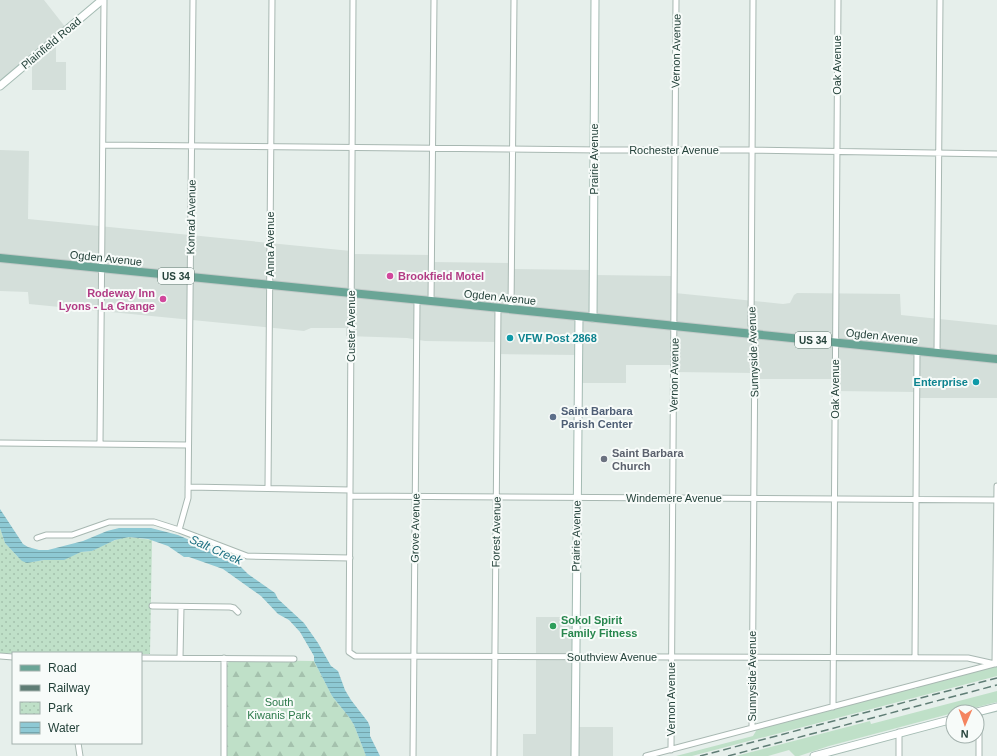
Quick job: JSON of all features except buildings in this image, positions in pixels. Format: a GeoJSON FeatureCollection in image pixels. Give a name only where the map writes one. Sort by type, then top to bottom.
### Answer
{"type":"FeatureCollection","features":[{"type":"Feature","properties":{"kind":"main road","name":"Ogden Avenue"},"geometry":{"type":"LineString","coordinates":[[0,258],[997,359]]}},
{"type":"Feature","properties":{"kind":"street","name":"Plainfield Road"},"geometry":{"type":"LineString","coordinates":[[0,86],[103,0]]}},
{"type":"Feature","properties":{"kind":"street"},"geometry":{"type":"LineString","coordinates":[[100,444],[103,0]]}},
{"type":"Feature","properties":{"kind":"street","name":"Konrad Avenue"},"geometry":{"type":"LineString","coordinates":[[179,530],[188,498],[193,0]]}},
{"type":"Feature","properties":{"kind":"street","name":"Anna Avenue"},"geometry":{"type":"LineString","coordinates":[[268,488],[272,0]]}},
{"type":"Feature","properties":{"kind":"street","name":"Custer Avenue"},"geometry":{"type":"LineString","coordinates":[[349,652],[353,0]]}},
{"type":"Feature","properties":{"kind":"street"},"geometry":{"type":"LineString","coordinates":[[431,301],[434,0]]}},
{"type":"Feature","properties":{"kind":"street"},"geometry":{"type":"LineString","coordinates":[[511,309],[514,0]]}},
{"type":"Feature","properties":{"kind":"street","name":"Prairie Avenue"},"geometry":{"type":"LineString","coordinates":[[593,318],[595,0]]}},
{"type":"Feature","properties":{"kind":"street","name":"Vernon Avenue"},"geometry":{"type":"LineString","coordinates":[[671,750],[676,0]]}},
{"type":"Feature","properties":{"kind":"street","name":"Sunnyside Avenue"},"geometry":{"type":"LineString","coordinates":[[752,728],[755,342],[751,325],[753,0]]}},
{"type":"Feature","properties":{"kind":"street","name":"Oak Avenue"},"geometry":{"type":"LineString","coordinates":[[833,707],[838,0]]}},
{"type":"Feature","properties":{"kind":"street"},"geometry":{"type":"LineString","coordinates":[[937,352],[940,0]]}},
{"type":"Feature","properties":{"kind":"street","name":"Rochester Avenue"},"geometry":{"type":"LineString","coordinates":[[103,145],[432,149],[752,150],[997,154]]}},
{"type":"Feature","properties":{"kind":"street","name":"Grove Avenue"},"geometry":{"type":"LineString","coordinates":[[413,756],[418,300]]}},
{"type":"Feature","properties":{"kind":"street","name":"Forest Avenue"},"geometry":{"type":"LineString","coordinates":[[494,756],[498,308]]}},
{"type":"Feature","properties":{"kind":"street","name":"Prairie Avenue"},"geometry":{"type":"LineString","coordinates":[[575,756],[579,316]]}},
{"type":"Feature","properties":{"kind":"street"},"geometry":{"type":"LineString","coordinates":[[915,657],[917,350]]}},
{"type":"Feature","properties":{"kind":"street"},"geometry":{"type":"LineString","coordinates":[[0,443],[188,444]]}},
{"type":"Feature","properties":{"kind":"street"},"geometry":{"type":"LineString","coordinates":[[646,756],[996,663],[997,486]]}},
{"type":"Feature","properties":{"kind":"street"},"geometry":{"type":"LineString","coordinates":[[188,487],[350,490]]}},
{"type":"Feature","properties":{"kind":"street","name":"Windemere Avenue"},"geometry":{"type":"LineString","coordinates":[[350,496],[997,500]]}},
{"type":"Feature","properties":{"kind":"street"},"geometry":{"type":"LineString","coordinates":[[37,538],[46,535],[72,535],[109,522],[154,522],[247,556],[350,558]]}},
{"type":"Feature","properties":{"kind":"street"},"geometry":{"type":"LineString","coordinates":[[152,606],[230,607],[234,608],[238,612]]}},
{"type":"Feature","properties":{"kind":"street"},"geometry":{"type":"LineString","coordinates":[[180,658],[181,607]]}},
{"type":"Feature","properties":{"kind":"street","name":"Southview Avenue"},"geometry":{"type":"LineString","coordinates":[[349,652],[355,656],[414,657],[915,657],[968,658],[996,663]]}},
{"type":"Feature","properties":{"kind":"street"},"geometry":{"type":"LineString","coordinates":[[0,656],[12,657]]}},
{"type":"Feature","properties":{"kind":"street"},"geometry":{"type":"LineString","coordinates":[[142,658],[294,659]]}},
{"type":"Feature","properties":{"kind":"street"},"geometry":{"type":"LineString","coordinates":[[224,658],[224,756]]}},
{"type":"Feature","properties":{"kind":"street"},"geometry":{"type":"LineString","coordinates":[[985,710],[997,707]]}},
{"type":"Feature","properties":{"kind":"street"},"geometry":{"type":"LineString","coordinates":[[814,756],[945,721]]}},
{"type":"Feature","properties":{"kind":"street"},"geometry":{"type":"LineString","coordinates":[[899,732],[899,756]]}},
{"type":"Feature","properties":{"kind":"street"},"geometry":{"type":"LineString","coordinates":[[78,744],[80,756]]}},
{"type":"Feature","properties":{"kind":"street"},"geometry":{"type":"LineString","coordinates":[[979,744],[979,756]]}},
{"type":"Feature","properties":{"kind":"shaded area"},"geometry":{"type":"Polygon","coordinates":[[[0,0],[44,0],[66,28],[56,36],[56,62],[66,62],[66,90],[32,90],[32,60],[0,86],[0,0]]]}},
{"type":"Feature","properties":{"kind":"shaded area"},"geometry":{"type":"Polygon","coordinates":[[[0,150],[29,151],[28,219],[351,251],[352,254],[432,255],[432,262],[512,263],[512,269],[594,270],[594,275],[674,276],[675,293],[783,304],[790,303],[794,295],[797,293],[900,294],[901,315],[997,325],[997,398],[916,398],[916,392],[835,391],[835,379],[755,379],[755,373],[674,372],[674,365],[626,365],[626,383],[578,383],[578,355],[498,354],[498,342],[425,341],[407,338],[346,336],[346,328],[311,328],[304,331],[29,304],[28,292],[0,291],[0,150]]]}},
{"type":"Feature","properties":{"kind":"shaded area"},"geometry":{"type":"Polygon","coordinates":[[[536,617],[574,617],[573,756],[523,756],[523,734],[536,734],[536,617]]]}},
{"type":"Feature","properties":{"kind":"shaded area"},"geometry":{"type":"Polygon","coordinates":[[[579,727],[613,727],[613,756],[579,756],[579,727]]]}},
{"type":"Feature","properties":{"kind":"green space"},"geometry":{"type":"Polygon","coordinates":[[[0,528],[5,543],[18,557],[31,562],[60,560],[81,552],[92,551],[121,538],[129,537],[152,540],[150,654],[142,654],[142,652],[0,653],[0,528]]]}},
{"type":"Feature","properties":{"kind":"green space","name":"South Kiwanis Park"},"geometry":{"type":"Polygon","coordinates":[[[231,660],[314,661],[332,696],[354,725],[366,756],[227,756],[227,665],[231,660]]]}},
{"type":"Feature","properties":{"kind":"green space"},"geometry":{"type":"Polygon","coordinates":[[[997,666],[997,676],[692,756],[676,756],[753,736],[756,731],[755,730],[913,688],[916,689],[917,687],[997,666]]]}},
{"type":"Feature","properties":{"kind":"green space"},"geometry":{"type":"Polygon","coordinates":[[[997,691],[997,702],[985,705],[947,704],[997,691]]]}},
{"type":"Feature","properties":{"kind":"green space"},"geometry":{"type":"Polygon","coordinates":[[[945,705],[945,715],[829,746],[799,756],[795,756],[789,750],[768,756],[736,756],[870,721],[871,724],[945,705]]]}},
{"type":"Feature","properties":{"kind":"water","name":"Salt Creek"},"geometry":{"type":"Polygon","coordinates":[[[0,509],[23,544],[39,550],[48,550],[83,541],[107,531],[119,528],[151,528],[178,535],[210,549],[239,565],[248,574],[275,593],[278,599],[304,623],[318,643],[331,666],[338,671],[345,690],[368,722],[370,727],[370,736],[380,756],[366,756],[354,725],[332,696],[314,661],[314,656],[300,632],[289,620],[278,614],[261,596],[223,569],[189,557],[184,557],[168,546],[148,539],[129,537],[115,540],[92,551],[81,552],[64,560],[44,560],[27,563],[22,561],[5,543],[0,528],[0,509]]]}},
{"type":"Feature","properties":{"kind":"railway"},"geometry":{"type":"LineString","coordinates":[[700,756],[997,678]]}},
{"type":"Feature","properties":{"kind":"railway"},"geometry":{"type":"LineString","coordinates":[[728,756],[997,685]]}},
{"type":"Feature","properties":{"kind":"place","name":"Brookfield Motel"},"geometry":{"type":"Point","coordinates":[390,276]}},
{"type":"Feature","properties":{"kind":"place","name":"Rodeway Inn Lyons - La Grange"},"geometry":{"type":"Point","coordinates":[163,299]}},
{"type":"Feature","properties":{"kind":"place","name":"VFW Post 2868"},"geometry":{"type":"Point","coordinates":[510,338]}},
{"type":"Feature","properties":{"kind":"place","name":"Enterprise"},"geometry":{"type":"Point","coordinates":[976,382]}},
{"type":"Feature","properties":{"kind":"place","name":"Saint Barbara Parish Center"},"geometry":{"type":"Point","coordinates":[553,417]}},
{"type":"Feature","properties":{"kind":"place","name":"Saint Barbara Church"},"geometry":{"type":"Point","coordinates":[604,459]}},
{"type":"Feature","properties":{"kind":"place","name":"Sokol Spirit Family Fitness"},"geometry":{"type":"Point","coordinates":[553,626]}}]}
